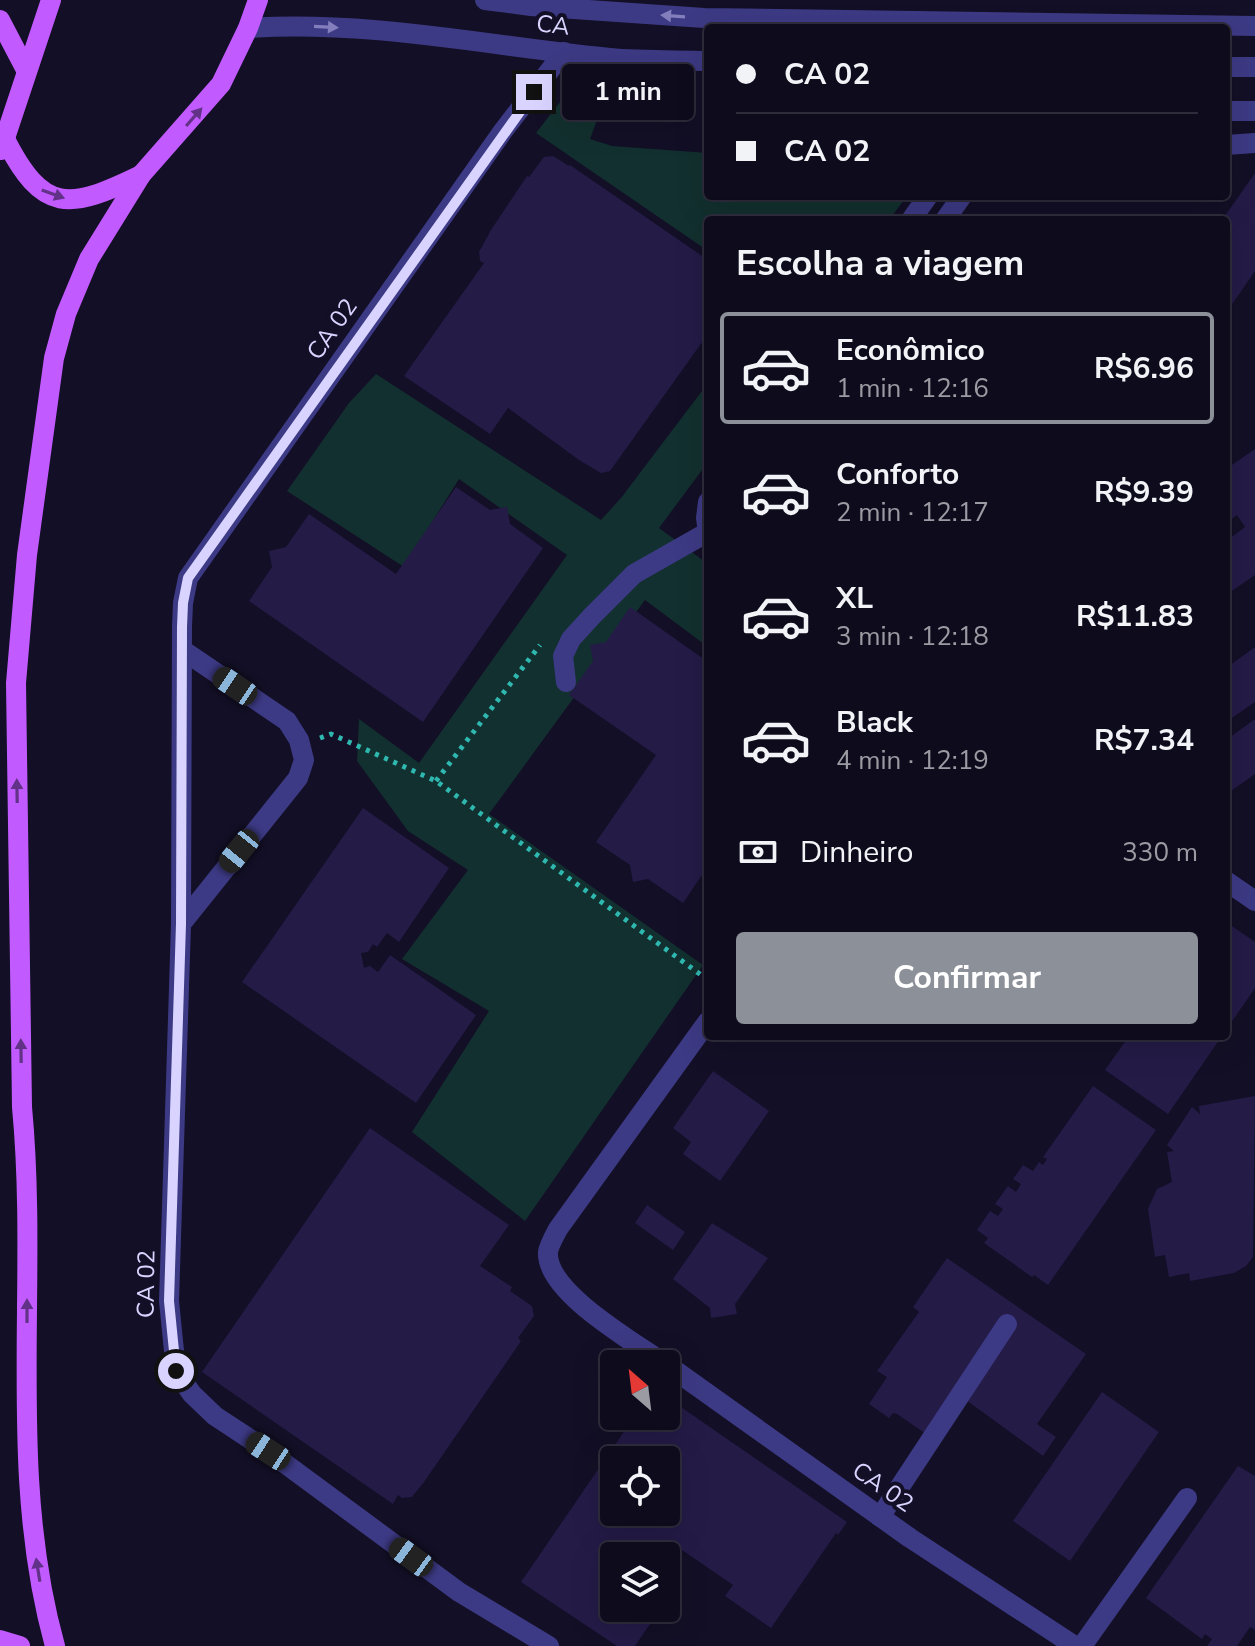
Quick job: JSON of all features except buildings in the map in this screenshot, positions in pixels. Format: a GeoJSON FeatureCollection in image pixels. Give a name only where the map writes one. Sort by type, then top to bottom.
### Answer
{"type":"FeatureCollection","features":[{"type":"Feature","properties":{"kind":"main road"},"geometry":{"type":"LineString","coordinates":[[51,0],[2,145],[34,185],[53,197],[75,199],[98,196],[141,175]]}},
{"type":"Feature","properties":{"kind":"main road"},"geometry":{"type":"LineString","coordinates":[[55,1646],[43,1603],[33,1543],[27,1455],[28,1167],[22,1107],[16,683],[29,539],[54,358],[66,314],[89,259],[141,175],[221,84],[258,0]]}},
{"type":"Feature","properties":{"kind":"main road"},"geometry":{"type":"LineString","coordinates":[[0,20],[26,70]]}},
{"type":"Feature","properties":{"kind":"main road"},"geometry":{"type":"LineString","coordinates":[[0,1640],[20,1646]]}},
{"type":"Feature","properties":{"kind":"street","name":"CA"},"geometry":{"type":"LineString","coordinates":[[485,0],[704,18],[1117,24]]}},
{"type":"Feature","properties":{"kind":"street","name":"CA"},"geometry":{"type":"LineString","coordinates":[[248,28],[292,25],[391,31],[612,59],[704,61]]}},
{"type":"Feature","properties":{"kind":"street","name":"CA"},"geometry":{"type":"LineString","coordinates":[[1230,26],[1255,26]]}},
{"type":"Feature","properties":{"kind":"street","name":"CA 02"},"geometry":{"type":"LineString","coordinates":[[549,1646],[459,1592],[268,1451],[215,1416],[192,1394],[176,1371],[169,1301],[181,924],[183,603],[188,578],[503,131],[564,52]]}},
{"type":"Feature","properties":{"kind":"street"},"geometry":{"type":"LineString","coordinates":[[1230,67],[1255,67]]}},
{"type":"Feature","properties":{"kind":"street"},"geometry":{"type":"LineString","coordinates":[[1230,111],[1255,111]]}},
{"type":"Feature","properties":{"kind":"street"},"geometry":{"type":"LineString","coordinates":[[1230,145],[1255,143]]}},
{"type":"Feature","properties":{"kind":"street"},"geometry":{"type":"LineString","coordinates":[[566,682],[563,656],[571,639],[592,616],[634,574],[704,534]]}},
{"type":"Feature","properties":{"kind":"street"},"geometry":{"type":"LineString","coordinates":[[181,924],[298,778],[304,760],[301,745],[287,721],[184,651]]}},
{"type":"Feature","properties":{"kind":"street"},"geometry":{"type":"LineString","coordinates":[[1230,884],[1255,901]]}},
{"type":"Feature","properties":{"kind":"street","name":"CA 02"},"geometry":{"type":"LineString","coordinates":[[646,1350],[574,1300],[559,1283],[548,1251],[558,1229],[704,1027]]}},
{"type":"Feature","properties":{"kind":"street"},"geometry":{"type":"LineString","coordinates":[[880,1517],[1007,1324]]}},
{"type":"Feature","properties":{"kind":"street","name":"CA 02"},"geometry":{"type":"LineString","coordinates":[[680,1374],[880,1517],[1075,1646]]}},
{"type":"Feature","properties":{"kind":"street"},"geometry":{"type":"LineString","coordinates":[[1082,1646],[1187,1498]]}},
{"type":"Feature","properties":{"kind":"path"},"geometry":{"type":"LineString","coordinates":[[436,781],[549,634]]}},
{"type":"Feature","properties":{"kind":"path"},"geometry":{"type":"LineString","coordinates":[[301,745],[331,734],[436,781],[704,977]]}},
{"type":"Feature","properties":{"kind":"green space"},"geometry":{"type":"Polygon","coordinates":[[[589,77],[609,88],[590,139],[612,146],[704,153],[704,200],[904,200],[892,216],[704,216],[704,248],[536,133],[570,89],[589,77]]]}},
{"type":"Feature","properties":{"kind":"green space"},"geometry":{"type":"Polygon","coordinates":[[[376,374],[601,520],[704,388],[704,467],[659,528],[704,561],[704,644],[645,600],[489,814],[703,965],[525,1221],[412,1132],[489,1011],[402,959],[468,870],[408,831],[357,761],[359,719],[419,763],[567,555],[459,479],[404,567],[287,491],[349,403],[376,374]]]}},
{"type":"Feature","properties":{"kind":"route"},"geometry":{"type":"LineString","coordinates":[[176,1371],[169,1301],[181,924],[182,627],[188,578],[503,131],[534,92]]}}]}
